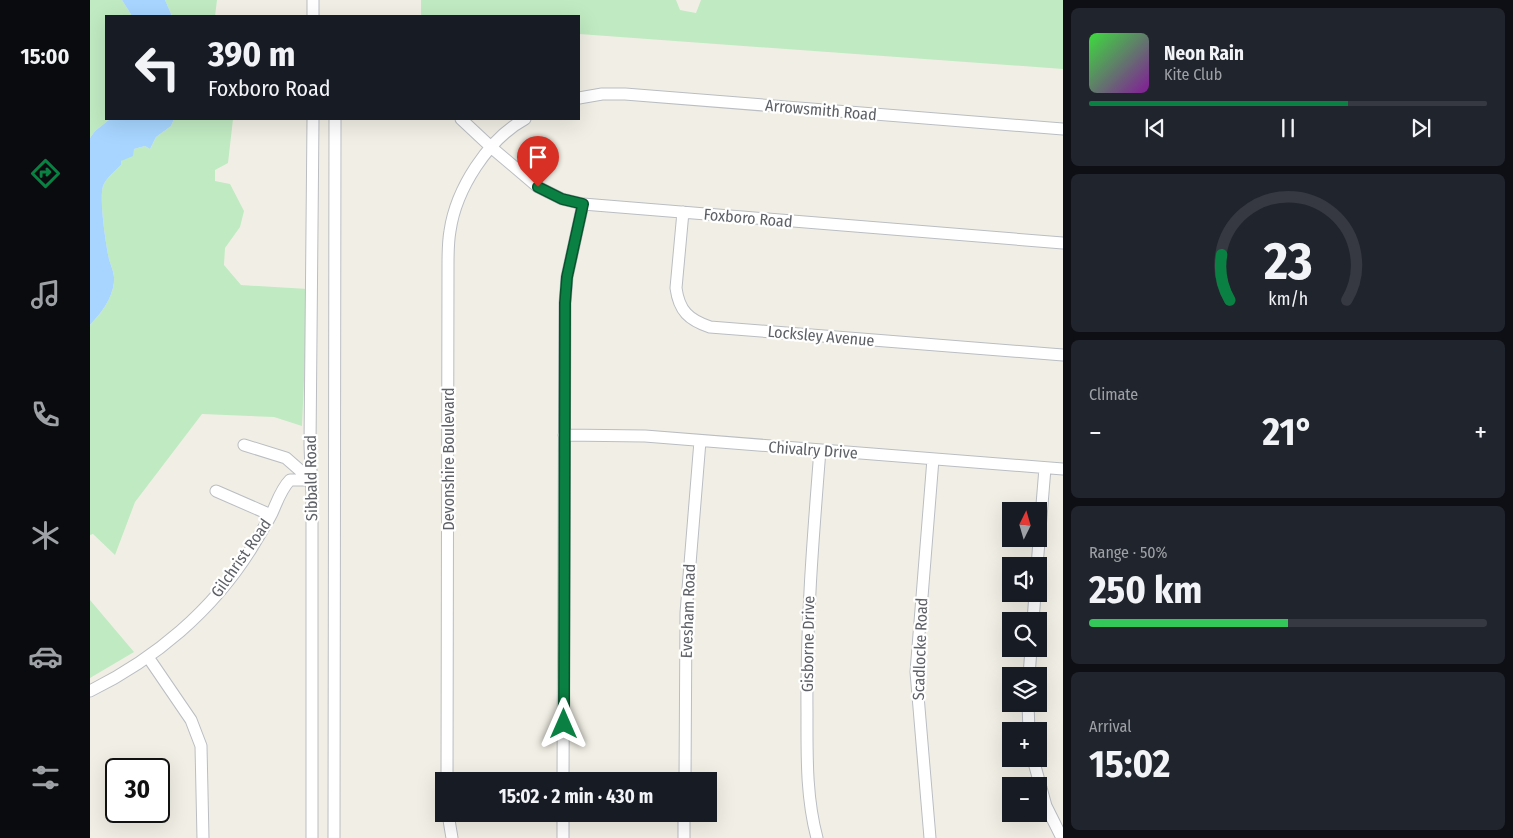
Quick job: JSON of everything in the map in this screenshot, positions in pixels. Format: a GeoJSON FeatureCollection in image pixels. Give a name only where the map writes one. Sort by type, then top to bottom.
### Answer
{"type":"FeatureCollection","features":[{"type":"Feature","properties":{"kind":"street"},"geometry":{"type":"LineString","coordinates":[[313,0],[313,15]]}},
{"type":"Feature","properties":{"kind":"street","name":"Arrowsmith Road"},"geometry":{"type":"LineString","coordinates":[[580,98],[602,94],[625,94],[1063,129]]}},
{"type":"Feature","properties":{"kind":"street","name":"Sibbald Road"},"geometry":{"type":"LineString","coordinates":[[312,838],[313,120]]}},
{"type":"Feature","properties":{"kind":"street"},"geometry":{"type":"LineString","coordinates":[[334,120],[334,838]]}},
{"type":"Feature","properties":{"kind":"street","name":"Foxboro Road"},"geometry":{"type":"LineString","coordinates":[[462,120],[538,187],[562,199],[583,204],[1063,243]]}},
{"type":"Feature","properties":{"kind":"street"},"geometry":{"type":"LineString","coordinates":[[492,148],[507,132],[524,120]]}},
{"type":"Feature","properties":{"kind":"street","name":"Devonshire Boulevard"},"geometry":{"type":"LineString","coordinates":[[447,772],[448,266],[450,231],[455,210],[466,184],[474,169],[492,148]]}},
{"type":"Feature","properties":{"kind":"street"},"geometry":{"type":"LineString","coordinates":[[563,772],[566,286],[583,204]]}},
{"type":"Feature","properties":{"kind":"street","name":"Locksley Avenue"},"geometry":{"type":"LineString","coordinates":[[683,212],[676,288],[682,309],[690,318],[699,323],[720,328],[1063,355]]}},
{"type":"Feature","properties":{"kind":"street","name":"Chivalry Drive"},"geometry":{"type":"LineString","coordinates":[[564,435],[622,435],[1063,469]]}},
{"type":"Feature","properties":{"kind":"street","name":"Evesham Road"},"geometry":{"type":"LineString","coordinates":[[685,772],[686,612],[700,441]]}},
{"type":"Feature","properties":{"kind":"street"},"geometry":{"type":"LineString","coordinates":[[244,444],[286,458],[311,480]]}},
{"type":"Feature","properties":{"kind":"street","name":"Gisborne Drive"},"geometry":{"type":"LineString","coordinates":[[816,838],[807,784],[806,654],[809,588],[820,450]]}},
{"type":"Feature","properties":{"kind":"street","name":"Scadlocke Road"},"geometry":{"type":"LineString","coordinates":[[930,838],[916,672],[933,459]]}},
{"type":"Feature","properties":{"kind":"street"},"geometry":{"type":"LineString","coordinates":[[1039,557],[1046,468]]}},
{"type":"Feature","properties":{"kind":"street","name":"Gilchrist Road"},"geometry":{"type":"LineString","coordinates":[[90,691],[148,657],[178,634],[217,595],[250,550],[271,515],[286,484],[290,480],[311,480]]}},
{"type":"Feature","properties":{"kind":"street"},"geometry":{"type":"LineString","coordinates":[[216,491],[271,515]]}},
{"type":"Feature","properties":{"kind":"street"},"geometry":{"type":"LineString","coordinates":[[148,657],[191,720],[201,746],[203,838]]}},
{"type":"Feature","properties":{"kind":"street"},"geometry":{"type":"LineString","coordinates":[[1035,767],[1046,806],[1062,838]]}},
{"type":"Feature","properties":{"kind":"street"},"geometry":{"type":"LineString","coordinates":[[449,822],[452,838]]}},
{"type":"Feature","properties":{"kind":"street"},"geometry":{"type":"LineString","coordinates":[[563,822],[563,838]]}},
{"type":"Feature","properties":{"kind":"street"},"geometry":{"type":"LineString","coordinates":[[684,822],[684,838]]}},
{"type":"Feature","properties":{"kind":"green space"},"geometry":{"type":"Polygon","coordinates":[[[90,0],[122,0],[131,15],[105,15],[105,120],[109,120],[95,131],[90,138],[90,0]]]}},
{"type":"Feature","properties":{"kind":"green space"},"geometry":{"type":"Polygon","coordinates":[[[165,0],[217,0],[215,15],[172,15],[165,0]]]}},
{"type":"Feature","properties":{"kind":"green space"},"geometry":{"type":"Polygon","coordinates":[[[421,0],[676,0],[680,10],[696,13],[701,0],[1063,0],[1063,69],[580,34],[580,15],[421,15],[421,0]]]}},
{"type":"Feature","properties":{"kind":"green space"},"geometry":{"type":"Polygon","coordinates":[[[174,120],[233,120],[228,163],[215,170],[215,181],[230,184],[244,211],[240,227],[225,248],[224,265],[241,285],[308,289],[302,426],[274,417],[202,414],[135,502],[115,555],[93,534],[90,535],[90,325],[109,300],[114,279],[105,233],[102,192],[104,183],[121,165],[121,161],[134,149],[145,146],[150,149],[156,137],[171,126],[174,120]]]}},
{"type":"Feature","properties":{"kind":"green space"},"geometry":{"type":"Polygon","coordinates":[[[90,600],[134,652],[90,678],[90,600]]]}},
{"type":"Feature","properties":{"kind":"water"},"geometry":{"type":"Polygon","coordinates":[[[122,0],[165,0],[172,15],[131,15],[122,0]]]}},
{"type":"Feature","properties":{"kind":"water"},"geometry":{"type":"Polygon","coordinates":[[[109,120],[174,120],[171,126],[156,137],[150,149],[145,146],[134,149],[133,156],[121,161],[121,165],[104,183],[102,192],[103,222],[114,282],[106,305],[90,325],[90,138],[95,131],[109,120]]]}},
{"type":"Feature","properties":{"kind":"route"},"geometry":{"type":"LineString","coordinates":[[538,187],[562,199],[583,204],[567,277],[565,303],[564,724]]}}]}
